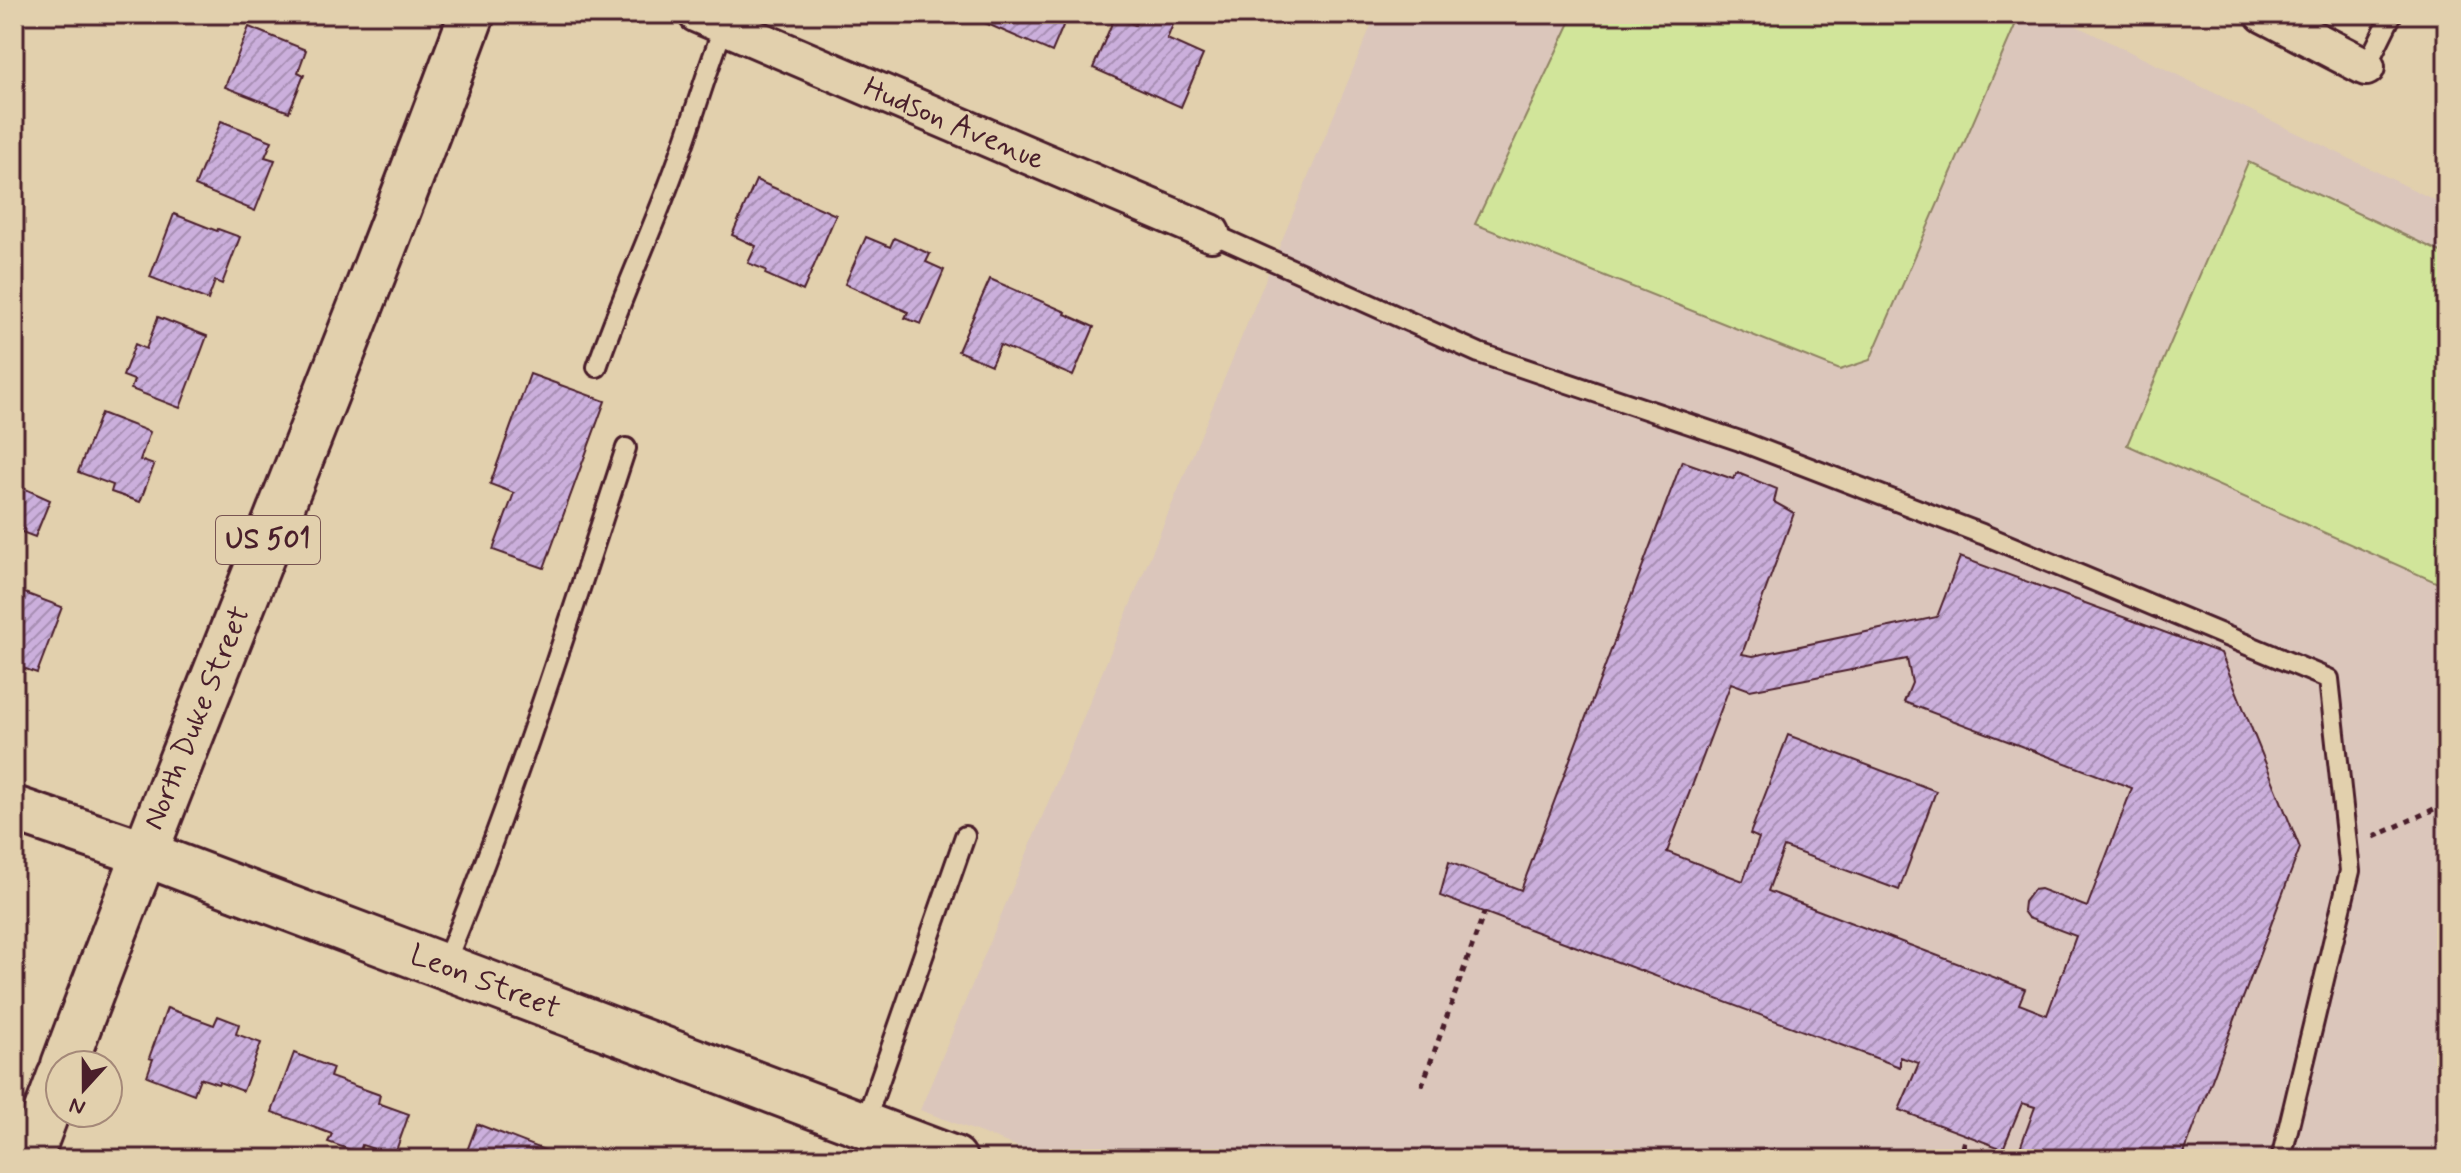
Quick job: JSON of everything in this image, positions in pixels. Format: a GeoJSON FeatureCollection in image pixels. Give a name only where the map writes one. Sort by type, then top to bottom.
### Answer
{"type":"FeatureCollection","features":[{"type":"Feature","properties":{"kind":"main road","name":"North Duke Street"},"geometry":{"type":"LineString","coordinates":[[70,1049],[143,853],[411,179],[472,14]]}},
{"type":"Feature","properties":{"kind":"main road","name":"Leon Street"},"geometry":{"type":"LineString","coordinates":[[14,809],[143,853],[954,1159]]}},
{"type":"Feature","properties":{"kind":"main road"},"geometry":{"type":"LineString","coordinates":[[29,1159],[44,1119]]}},
{"type":"Feature","properties":{"kind":"street"},"geometry":{"type":"LineString","coordinates":[[2264,14],[2366,67]]}},
{"type":"Feature","properties":{"kind":"street","name":"Hudson Avenue"},"geometry":{"type":"LineString","coordinates":[[710,20],[1211,233]]}},
{"type":"Feature","properties":{"kind":"lane"},"geometry":{"type":"LineString","coordinates":[[2366,67],[2392,14]]}},
{"type":"Feature","properties":{"kind":"lane"},"geometry":{"type":"LineString","coordinates":[[597,367],[678,158],[697,100],[710,20]]}},
{"type":"Feature","properties":{"kind":"lane"},"geometry":{"type":"LineString","coordinates":[[1211,233],[1479,353],[1740,441],[1840,479],[1982,534],[2329,679],[2350,871],[2281,1159]]}},
{"type":"Feature","properties":{"kind":"lane"},"geometry":{"type":"LineString","coordinates":[[443,967],[466,913],[544,699],[626,448]]}},
{"type":"Feature","properties":{"kind":"lane"},"geometry":{"type":"LineString","coordinates":[[864,1125],[965,836]]}},
{"type":"Feature","properties":{"kind":"path"},"geometry":{"type":"LineString","coordinates":[[2347,849],[2447,803]]}},
{"type":"Feature","properties":{"kind":"path"},"geometry":{"type":"LineString","coordinates":[[1422,1086],[1484,913]]}},
{"type":"Feature","properties":{"kind":"path"},"geometry":{"type":"LineString","coordinates":[[1960,1159],[1966,1136]]}},
{"type":"Feature","properties":{"kind":"shaded area"},"geometry":{"type":"Polygon","coordinates":[[[1376,14],[2052,14],[2447,206],[2447,1159],[1050,1159],[920,1110],[1376,14]]]}},
{"type":"Feature","properties":{"kind":"green space"},"geometry":{"type":"Polygon","coordinates":[[[1574,14],[2020,14],[1870,360],[1840,370],[1475,224],[1574,14]]]}},
{"type":"Feature","properties":{"kind":"green space"},"geometry":{"type":"Polygon","coordinates":[[[2248,162],[2447,255],[2447,581],[2440,584],[2127,445],[2248,162]]]}},
{"type":"Feature","properties":{"kind":"building"},"geometry":{"type":"Polygon","coordinates":[[[969,14],[1068,14],[1052,52],[969,14]]]}},
{"type":"Feature","properties":{"kind":"building"},"geometry":{"type":"Polygon","coordinates":[[[1140,14],[1155,14],[1174,22],[1167,39],[1203,55],[1181,107],[1093,68],[1115,16],[1135,25],[1140,14]]]}},
{"type":"Feature","properties":{"kind":"building"},"geometry":{"type":"Polygon","coordinates":[[[249,27],[306,50],[298,72],[304,75],[289,112],[225,87],[249,27]]]}},
{"type":"Feature","properties":{"kind":"building"},"geometry":{"type":"Polygon","coordinates":[[[221,121],[272,141],[265,157],[275,160],[255,211],[195,186],[221,121]]]}},
{"type":"Feature","properties":{"kind":"building"},"geometry":{"type":"Polygon","coordinates":[[[756,180],[836,215],[803,291],[748,263],[756,246],[732,235],[756,180]]]}},
{"type":"Feature","properties":{"kind":"building"},"geometry":{"type":"Polygon","coordinates":[[[174,214],[240,237],[222,284],[215,281],[208,300],[150,277],[174,214]]]}},
{"type":"Feature","properties":{"kind":"building"},"geometry":{"type":"Polygon","coordinates":[[[866,237],[890,247],[894,238],[930,254],[926,262],[944,270],[921,324],[905,318],[908,312],[845,284],[866,237]]]}},
{"type":"Feature","properties":{"kind":"building"},"geometry":{"type":"Polygon","coordinates":[[[990,279],[1094,327],[1073,376],[1000,345],[991,365],[958,351],[990,279]]]}},
{"type":"Feature","properties":{"kind":"building"},"geometry":{"type":"Polygon","coordinates":[[[158,317],[207,336],[180,408],[131,389],[134,380],[123,376],[135,344],[146,349],[158,317]]]}},
{"type":"Feature","properties":{"kind":"building"},"geometry":{"type":"Polygon","coordinates":[[[530,374],[605,401],[544,568],[493,550],[514,493],[490,484],[530,374]]]}},
{"type":"Feature","properties":{"kind":"building"},"geometry":{"type":"Polygon","coordinates":[[[101,413],[150,432],[140,460],[154,465],[140,502],[111,492],[113,485],[78,472],[101,413]]]}},
{"type":"Feature","properties":{"kind":"building"},"geometry":{"type":"Polygon","coordinates":[[[1682,461],[1733,479],[1738,473],[1777,489],[1774,502],[1794,513],[1742,654],[1753,656],[1937,617],[1960,557],[2221,653],[2300,848],[2182,1159],[2016,1159],[2035,1107],[2022,1103],[2003,1149],[1899,1110],[1919,1063],[1900,1057],[1900,1067],[1440,896],[1449,862],[1521,890],[1682,461]],[[1907,659],[1750,690],[1731,683],[1667,852],[1743,881],[1759,838],[1750,834],[1788,735],[1936,791],[1899,890],[1784,847],[1768,891],[2025,989],[2019,1004],[2047,1015],[2076,936],[2028,918],[2023,911],[2024,902],[2033,890],[2040,889],[2087,907],[2132,788],[1904,702],[1912,683],[1907,659]]]}},
{"type":"Feature","properties":{"kind":"building"},"geometry":{"type":"Polygon","coordinates":[[[21,487],[50,500],[35,537],[14,529],[14,504],[21,487]]]}},
{"type":"Feature","properties":{"kind":"building"},"geometry":{"type":"Polygon","coordinates":[[[14,589],[62,607],[37,673],[14,665],[14,589]]]}},
{"type":"Feature","properties":{"kind":"building"},"geometry":{"type":"Polygon","coordinates":[[[167,1008],[214,1025],[218,1016],[239,1024],[236,1034],[261,1043],[243,1091],[200,1078],[194,1094],[147,1076],[153,1059],[149,1058],[167,1008]]]}},
{"type":"Feature","properties":{"kind":"building"},"geometry":{"type":"Polygon","coordinates":[[[294,1053],[333,1068],[330,1077],[380,1095],[378,1103],[409,1114],[394,1156],[362,1145],[359,1153],[328,1142],[332,1134],[272,1112],[294,1053]]]}},
{"type":"Feature","properties":{"kind":"building"},"geometry":{"type":"Polygon","coordinates":[[[477,1124],[555,1154],[553,1159],[464,1159],[477,1124]]]}}]}
